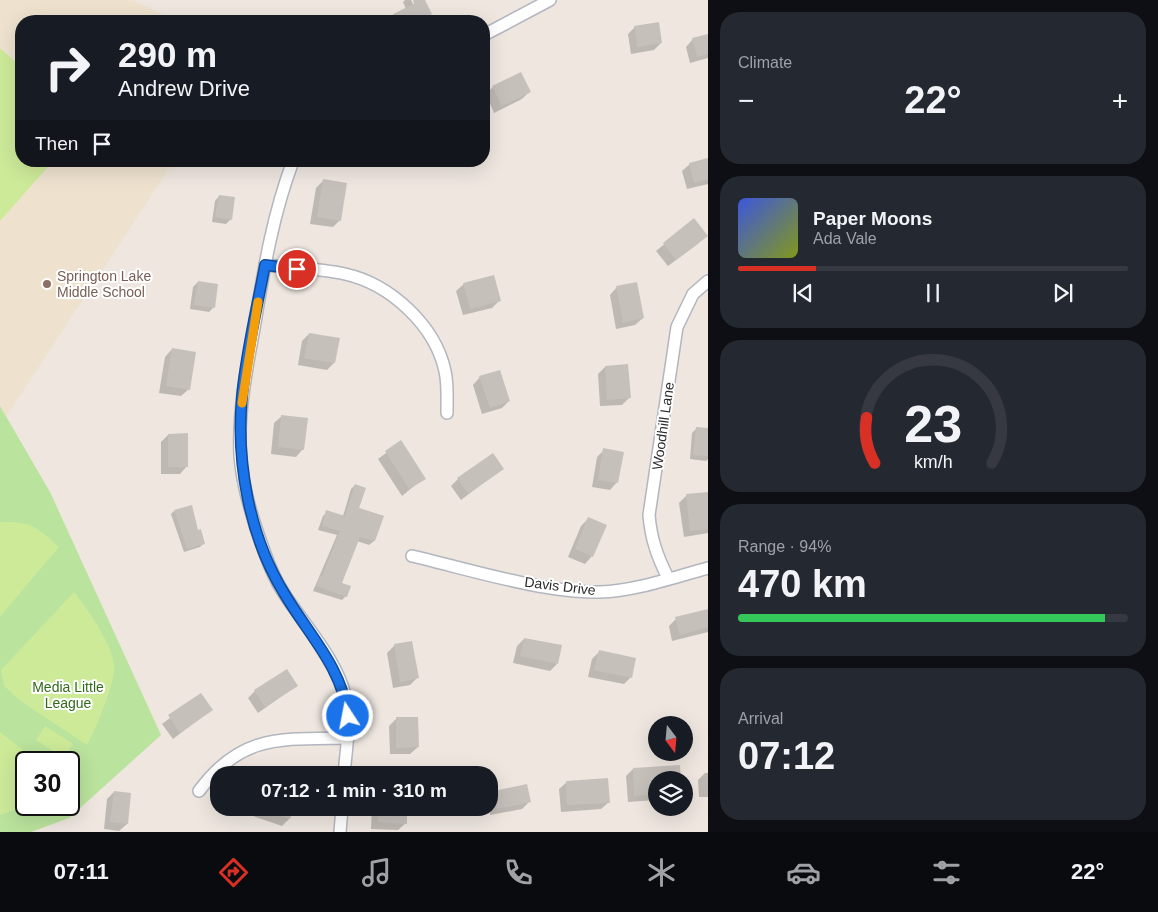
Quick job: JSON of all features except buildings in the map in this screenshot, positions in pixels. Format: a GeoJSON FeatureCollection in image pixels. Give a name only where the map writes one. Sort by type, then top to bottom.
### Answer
{"type":"FeatureCollection","features":[{"type":"Feature","properties":{"kind":"street"},"geometry":{"type":"LineString","coordinates":[[490,32],[550,0]]}},
{"type":"Feature","properties":{"kind":"street"},"geometry":{"type":"LineString","coordinates":[[291,167],[278,202],[265,265],[242,396],[240,456],[249,504],[264,552],[284,593],[320,644],[346,698],[348,716],[344,766]]}},
{"type":"Feature","properties":{"kind":"street"},"geometry":{"type":"LineString","coordinates":[[265,265],[345,274],[368,282],[396,299],[420,321],[434,345],[445,371],[448,413]]}},
{"type":"Feature","properties":{"kind":"street","name":"Woodhill Lane"},"geometry":{"type":"LineString","coordinates":[[668,578],[653,545],[650,514],[677,327],[693,294],[708,281]]}},
{"type":"Feature","properties":{"kind":"street","name":"Davis Drive"},"geometry":{"type":"LineString","coordinates":[[412,556],[518,581],[574,591],[601,592],[708,568]]}},
{"type":"Feature","properties":{"kind":"street"},"geometry":{"type":"LineString","coordinates":[[199,791],[213,772],[240,751],[266,742],[346,738]]}},
{"type":"Feature","properties":{"kind":"street"},"geometry":{"type":"LineString","coordinates":[[340,832],[341,816]]}},
{"type":"Feature","properties":{"kind":"shaded area","name":"Springton Lake Middle School"},"geometry":{"type":"Polygon","coordinates":[[[0,0],[133,0],[164,15],[15,15],[15,167],[170,167],[6,417],[0,406],[0,0]]]}},
{"type":"Feature","properties":{"kind":"green space"},"geometry":{"type":"Polygon","coordinates":[[[0,48],[15,62],[15,167],[48,167],[0,221],[0,48]]]}},
{"type":"Feature","properties":{"kind":"green space","name":"Media Little League"},"geometry":{"type":"Polygon","coordinates":[[[0,406],[50,492],[161,735],[80,808],[80,751],[15,751],[15,816],[71,816],[31,832],[0,832],[0,406]]]}},
{"type":"Feature","properties":{"kind":"green space"},"geometry":{"type":"Polygon","coordinates":[[[0,522],[32,526],[59,547],[0,617],[0,522]]]}},
{"type":"Feature","properties":{"kind":"green space"},"geometry":{"type":"Polygon","coordinates":[[[74,592],[104,637],[114,666],[112,683],[100,718],[87,745],[22,702],[4,686],[1,670],[74,592]]]}},
{"type":"Feature","properties":{"kind":"green space"},"geometry":{"type":"Polygon","coordinates":[[[45,726],[73,744],[68,751],[53,751],[36,740],[45,726]]]}},
{"type":"Feature","properties":{"kind":"green space"},"geometry":{"type":"Polygon","coordinates":[[[0,732],[24,751],[15,751],[15,810],[0,815],[0,732]]]}},
{"type":"Feature","properties":{"kind":"slow traffic"},"geometry":{"type":"LineString","coordinates":[[242,403],[258,302]]}},
{"type":"Feature","properties":{"kind":"place","name":"Springton Lake Middle School"},"geometry":{"type":"Point","coordinates":[47,284]}},
{"type":"Feature","properties":{"kind":"route"},"geometry":{"type":"LineString","coordinates":[[297,269],[265,265],[242,396],[240,456],[249,504],[264,552],[284,593],[320,644],[336,674],[346,698],[348,716]]}}]}
